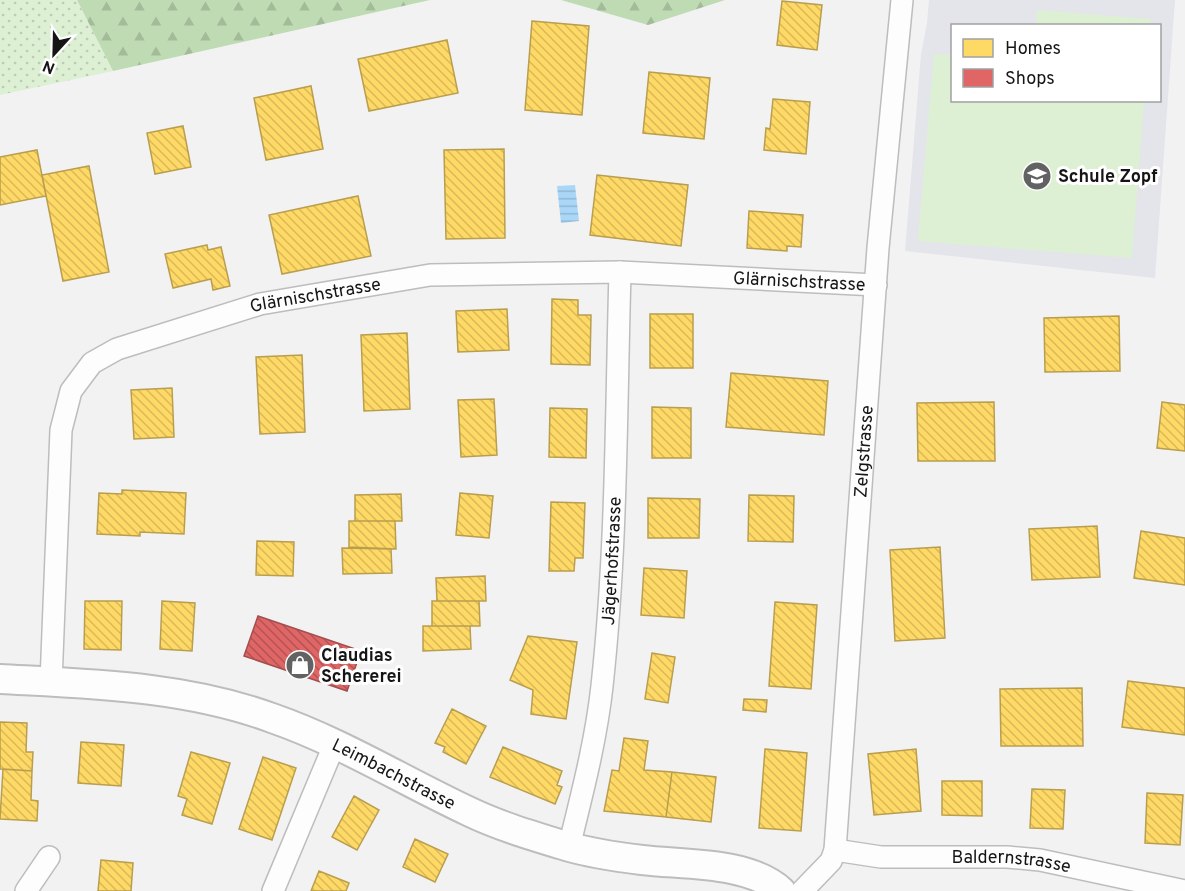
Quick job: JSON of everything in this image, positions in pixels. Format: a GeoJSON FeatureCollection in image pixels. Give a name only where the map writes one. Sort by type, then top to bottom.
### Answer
{"type":"FeatureCollection","features":[{"type":"Feature","properties":{"kind":"street","name":"Zelgstrasse"},"geometry":{"type":"LineString","coordinates":[[836,849],[876,285],[902,0]]}},
{"type":"Feature","properties":{"kind":"street","name":"Glärnischstrasse"},"geometry":{"type":"LineString","coordinates":[[51,682],[61,430],[71,392],[92,363],[117,349],[260,304],[430,275],[620,272],[876,285]]}},
{"type":"Feature","properties":{"kind":"street","name":"Jägerhofstrasse"},"geometry":{"type":"LineString","coordinates":[[569,847],[590,762],[602,688],[614,513],[620,272]]}},
{"type":"Feature","properties":{"kind":"street","name":"Leimbachstrasse"},"geometry":{"type":"LineString","coordinates":[[0,679],[155,689],[211,700],[271,717],[335,742],[469,811],[569,847],[641,860],[727,869],[764,880],[781,891]]}},
{"type":"Feature","properties":{"kind":"street"},"geometry":{"type":"LineString","coordinates":[[273,891],[335,742]]}},
{"type":"Feature","properties":{"kind":"street"},"geometry":{"type":"LineString","coordinates":[[802,891],[831,861],[836,849]]}},
{"type":"Feature","properties":{"kind":"street","name":"Baldernstrasse"},"geometry":{"type":"LineString","coordinates":[[836,849],[881,857],[1007,857],[1040,860],[1185,891]]}},
{"type":"Feature","properties":{"kind":"street"},"geometry":{"type":"LineString","coordinates":[[26,891],[49,857]]}},
{"type":"Feature","properties":{"kind":"shaded area","name":"Schule Zopf"},"geometry":{"type":"Polygon","coordinates":[[[929,0],[1175,0],[1155,278],[905,251],[921,54],[929,0]]]}},
{"type":"Feature","properties":{"kind":"green space"},"geometry":{"type":"Polygon","coordinates":[[[0,0],[77,0],[113,71],[0,95],[0,0]]]}},
{"type":"Feature","properties":{"kind":"green space"},"geometry":{"type":"Polygon","coordinates":[[[77,0],[430,0],[113,71],[77,0]]]}},
{"type":"Feature","properties":{"kind":"green space"},"geometry":{"type":"Polygon","coordinates":[[[561,0],[725,0],[648,25],[561,0]]]}},
{"type":"Feature","properties":{"kind":"green space"},"geometry":{"type":"Polygon","coordinates":[[[1037,10],[1151,19],[1150,24],[1036,24],[1037,10]]]}},
{"type":"Feature","properties":{"kind":"green space","name":"Schule Zopf"},"geometry":{"type":"Polygon","coordinates":[[[934,54],[951,55],[951,102],[1144,102],[1132,258],[918,241],[934,54]]]}},
{"type":"Feature","properties":{"kind":"water"},"geometry":{"type":"Polygon","coordinates":[[[575,185],[579,221],[561,223],[557,186],[575,185]]]}},
{"type":"Feature","properties":{"kind":"building: Homes"},"geometry":{"type":"Polygon","coordinates":[[[782,1],[822,5],[817,50],[777,45],[782,1]]]}},
{"type":"Feature","properties":{"kind":"building: Homes"},"geometry":{"type":"Polygon","coordinates":[[[532,21],[589,26],[582,115],[525,110],[532,21]]]}},
{"type":"Feature","properties":{"kind":"building: Homes"},"geometry":{"type":"Polygon","coordinates":[[[447,40],[458,93],[369,111],[358,59],[447,40]]]}},
{"type":"Feature","properties":{"kind":"building: Homes"},"geometry":{"type":"Polygon","coordinates":[[[649,72],[710,78],[704,139],[643,133],[649,72]]]}},
{"type":"Feature","properties":{"kind":"building: Homes"},"geometry":{"type":"Polygon","coordinates":[[[311,86],[323,149],[266,160],[254,98],[311,86]]]}},
{"type":"Feature","properties":{"kind":"building: Homes"},"geometry":{"type":"Polygon","coordinates":[[[773,99],[810,102],[806,154],[764,150],[766,128],[770,129],[773,99]]]}},
{"type":"Feature","properties":{"kind":"building: Homes"},"geometry":{"type":"Polygon","coordinates":[[[183,126],[191,167],[155,174],[147,133],[183,126]]]}},
{"type":"Feature","properties":{"kind":"building: Homes"},"geometry":{"type":"Polygon","coordinates":[[[504,149],[505,238],[446,239],[444,150],[504,149]]]}},
{"type":"Feature","properties":{"kind":"building: Homes"},"geometry":{"type":"Polygon","coordinates":[[[37,150],[46,196],[0,205],[0,157],[37,150]]]}},
{"type":"Feature","properties":{"kind":"building: Homes"},"geometry":{"type":"Polygon","coordinates":[[[89,166],[109,272],[63,281],[42,175],[89,166]]]}},
{"type":"Feature","properties":{"kind":"building: Homes"},"geometry":{"type":"Polygon","coordinates":[[[597,175],[688,185],[681,246],[590,235],[597,175]]]}},
{"type":"Feature","properties":{"kind":"building: Homes"},"geometry":{"type":"Polygon","coordinates":[[[358,196],[371,256],[282,274],[269,215],[358,196]]]}},
{"type":"Feature","properties":{"kind":"building: Homes"},"geometry":{"type":"Polygon","coordinates":[[[749,211],[803,215],[801,247],[787,246],[787,251],[747,248],[749,211]]]}},
{"type":"Feature","properties":{"kind":"building: Homes"},"geometry":{"type":"Polygon","coordinates":[[[207,245],[208,250],[221,247],[230,286],[213,290],[211,279],[173,288],[165,254],[207,245]]]}},
{"type":"Feature","properties":{"kind":"building: Homes"},"geometry":{"type":"Polygon","coordinates":[[[552,299],[578,300],[578,315],[591,315],[590,365],[551,364],[552,299]]]}},
{"type":"Feature","properties":{"kind":"building: Homes"},"geometry":{"type":"Polygon","coordinates":[[[507,309],[509,350],[458,352],[456,311],[507,309]]]}},
{"type":"Feature","properties":{"kind":"building: Homes"},"geometry":{"type":"Polygon","coordinates":[[[650,314],[693,314],[693,368],[650,368],[650,314]]]}},
{"type":"Feature","properties":{"kind":"building: Homes"},"geometry":{"type":"Polygon","coordinates":[[[1119,316],[1120,371],[1045,372],[1044,318],[1119,316]]]}},
{"type":"Feature","properties":{"kind":"building: Homes"},"geometry":{"type":"Polygon","coordinates":[[[407,333],[410,409],[364,411],[361,335],[407,333]]]}},
{"type":"Feature","properties":{"kind":"building: Homes"},"geometry":{"type":"Polygon","coordinates":[[[302,355],[305,432],[260,434],[256,357],[302,355]]]}},
{"type":"Feature","properties":{"kind":"building: Homes"},"geometry":{"type":"Polygon","coordinates":[[[731,373],[828,381],[824,435],[726,427],[731,373]]]}},
{"type":"Feature","properties":{"kind":"building: Homes"},"geometry":{"type":"Polygon","coordinates":[[[172,388],[174,437],[134,439],[131,390],[172,388]]]}},
{"type":"Feature","properties":{"kind":"building: Homes"},"geometry":{"type":"Polygon","coordinates":[[[494,399],[497,455],[461,457],[458,400],[494,399]]]}},
{"type":"Feature","properties":{"kind":"building: Homes"},"geometry":{"type":"Polygon","coordinates":[[[994,402],[995,461],[918,461],[917,403],[994,402]]]}},
{"type":"Feature","properties":{"kind":"building: Homes"},"geometry":{"type":"Polygon","coordinates":[[[1162,402],[1185,405],[1185,451],[1157,448],[1162,402]]]}},
{"type":"Feature","properties":{"kind":"building: Homes"},"geometry":{"type":"Polygon","coordinates":[[[652,407],[691,408],[691,458],[652,458],[652,407]]]}},
{"type":"Feature","properties":{"kind":"building: Homes"},"geometry":{"type":"Polygon","coordinates":[[[550,408],[587,409],[586,458],[549,457],[550,408]]]}},
{"type":"Feature","properties":{"kind":"building: Homes"},"geometry":{"type":"Polygon","coordinates":[[[122,490],[186,493],[184,534],[140,532],[140,536],[97,534],[99,493],[122,494],[122,490]]]}},
{"type":"Feature","properties":{"kind":"building: Homes"},"geometry":{"type":"Polygon","coordinates":[[[460,493],[493,496],[489,538],[456,535],[460,493]]]}},
{"type":"Feature","properties":{"kind":"building: Homes"},"geometry":{"type":"Polygon","coordinates":[[[401,494],[402,521],[355,521],[355,495],[401,494]]]}},
{"type":"Feature","properties":{"kind":"building: Homes"},"geometry":{"type":"Polygon","coordinates":[[[749,495],[794,496],[793,542],[748,541],[749,495]]]}},
{"type":"Feature","properties":{"kind":"building: Homes"},"geometry":{"type":"Polygon","coordinates":[[[648,498],[700,499],[699,538],[648,538],[648,498]]]}},
{"type":"Feature","properties":{"kind":"building: Homes"},"geometry":{"type":"Polygon","coordinates":[[[551,502],[585,503],[583,558],[575,558],[574,571],[549,571],[551,502]]]}},
{"type":"Feature","properties":{"kind":"building: Homes"},"geometry":{"type":"Polygon","coordinates":[[[349,521],[395,521],[396,549],[349,547],[349,521]]]}},
{"type":"Feature","properties":{"kind":"building: Homes"},"geometry":{"type":"Polygon","coordinates":[[[1097,526],[1100,577],[1032,580],[1029,529],[1097,526]]]}},
{"type":"Feature","properties":{"kind":"building: Homes"},"geometry":{"type":"Polygon","coordinates":[[[1141,531],[1185,538],[1185,585],[1134,578],[1141,531]]]}},
{"type":"Feature","properties":{"kind":"building: Homes"},"geometry":{"type":"Polygon","coordinates":[[[257,541],[294,542],[293,576],[256,575],[257,541]]]}},
{"type":"Feature","properties":{"kind":"building: Homes"},"geometry":{"type":"Polygon","coordinates":[[[940,547],[945,638],[895,641],[890,550],[940,547]]]}},
{"type":"Feature","properties":{"kind":"building: Homes"},"geometry":{"type":"Polygon","coordinates":[[[342,548],[391,549],[392,573],[343,574],[342,548]]]}},
{"type":"Feature","properties":{"kind":"building: Homes"},"geometry":{"type":"Polygon","coordinates":[[[644,568],[687,571],[684,618],[641,615],[644,568]]]}},
{"type":"Feature","properties":{"kind":"building: Homes"},"geometry":{"type":"Polygon","coordinates":[[[485,576],[486,601],[437,601],[436,578],[485,576]]]}},
{"type":"Feature","properties":{"kind":"building: Homes"},"geometry":{"type":"Polygon","coordinates":[[[85,601],[122,601],[121,650],[84,649],[85,601]]]}},
{"type":"Feature","properties":{"kind":"building: Homes"},"geometry":{"type":"Polygon","coordinates":[[[162,601],[195,603],[192,651],[160,649],[162,601]]]}},
{"type":"Feature","properties":{"kind":"building: Homes"},"geometry":{"type":"Polygon","coordinates":[[[432,601],[479,601],[480,626],[432,626],[432,601]]]}},
{"type":"Feature","properties":{"kind":"building: Homes"},"geometry":{"type":"Polygon","coordinates":[[[775,602],[817,605],[811,689],[769,686],[775,602]]]}},
{"type":"Feature","properties":{"kind":"building: Homes"},"geometry":{"type":"Polygon","coordinates":[[[423,626],[470,626],[471,649],[423,651],[423,626]]]}},
{"type":"Feature","properties":{"kind":"building: Homes"},"geometry":{"type":"Polygon","coordinates":[[[528,636],[577,642],[566,719],[531,714],[533,690],[510,680],[528,636]]]}},
{"type":"Feature","properties":{"kind":"building: Homes"},"geometry":{"type":"Polygon","coordinates":[[[652,653],[675,657],[668,703],[645,699],[652,653]]]}},
{"type":"Feature","properties":{"kind":"building: Homes"},"geometry":{"type":"Polygon","coordinates":[[[1128,681],[1185,688],[1185,735],[1122,727],[1128,681]]]}},
{"type":"Feature","properties":{"kind":"building: Homes"},"geometry":{"type":"Polygon","coordinates":[[[1082,688],[1083,746],[1001,746],[1000,689],[1082,688]]]}},
{"type":"Feature","properties":{"kind":"building: Homes"},"geometry":{"type":"Polygon","coordinates":[[[744,699],[767,700],[766,712],[743,710],[744,699]]]}},
{"type":"Feature","properties":{"kind":"building: Homes"},"geometry":{"type":"Polygon","coordinates":[[[452,709],[486,726],[466,764],[443,752],[445,747],[435,743],[452,709]]]}},
{"type":"Feature","properties":{"kind":"building: Homes"},"geometry":{"type":"Polygon","coordinates":[[[0,722],[27,723],[26,752],[33,752],[32,771],[0,769],[0,722]]]}},
{"type":"Feature","properties":{"kind":"building: Homes"},"geometry":{"type":"Polygon","coordinates":[[[624,738],[648,741],[644,770],[672,772],[666,817],[604,811],[612,770],[619,771],[624,738]]]}},
{"type":"Feature","properties":{"kind":"building: Homes"},"geometry":{"type":"Polygon","coordinates":[[[81,742],[124,745],[121,786],[78,783],[81,742]]]}},
{"type":"Feature","properties":{"kind":"building: Homes"},"geometry":{"type":"Polygon","coordinates":[[[503,747],[562,771],[557,785],[562,787],[555,804],[490,777],[503,747]]]}},
{"type":"Feature","properties":{"kind":"building: Homes"},"geometry":{"type":"Polygon","coordinates":[[[765,749],[807,753],[801,831],[759,828],[765,749]]]}},
{"type":"Feature","properties":{"kind":"building: Homes"},"geometry":{"type":"Polygon","coordinates":[[[916,749],[921,811],[874,815],[868,754],[916,749]]]}},
{"type":"Feature","properties":{"kind":"building: Homes"},"geometry":{"type":"Polygon","coordinates":[[[191,752],[230,763],[212,824],[182,815],[187,799],[178,796],[191,752]]]}},
{"type":"Feature","properties":{"kind":"building: Homes"},"geometry":{"type":"Polygon","coordinates":[[[263,757],[296,768],[272,840],[239,829],[263,757]]]}},
{"type":"Feature","properties":{"kind":"building: Homes"},"geometry":{"type":"Polygon","coordinates":[[[3,769],[32,771],[31,800],[38,801],[37,821],[0,819],[3,769]]]}},
{"type":"Feature","properties":{"kind":"building: Homes"},"geometry":{"type":"Polygon","coordinates":[[[672,772],[716,777],[711,822],[666,817],[672,772]]]}},
{"type":"Feature","properties":{"kind":"building: Homes"},"geometry":{"type":"Polygon","coordinates":[[[942,781],[982,781],[982,816],[942,815],[942,781]]]}},
{"type":"Feature","properties":{"kind":"building: Homes"},"geometry":{"type":"Polygon","coordinates":[[[1032,789],[1065,790],[1063,829],[1030,828],[1032,789]]]}},
{"type":"Feature","properties":{"kind":"building: Homes"},"geometry":{"type":"Polygon","coordinates":[[[1147,793],[1183,795],[1180,845],[1145,843],[1147,793]]]}},
{"type":"Feature","properties":{"kind":"building: Homes"},"geometry":{"type":"Polygon","coordinates":[[[354,796],[379,810],[357,850],[332,837],[354,796]]]}},
{"type":"Feature","properties":{"kind":"building: Homes"},"geometry":{"type":"Polygon","coordinates":[[[415,839],[448,854],[435,882],[403,867],[415,839]]]}},
{"type":"Feature","properties":{"kind":"building: Homes"},"geometry":{"type":"Polygon","coordinates":[[[101,860],[133,863],[131,891],[98,891],[101,860]]]}},
{"type":"Feature","properties":{"kind":"building: Homes"},"geometry":{"type":"Polygon","coordinates":[[[319,871],[349,883],[346,891],[311,891],[319,871]]]}},
{"type":"Feature","properties":{"kind":"building: Shops"},"geometry":{"type":"Polygon","coordinates":[[[258,616],[361,651],[347,691],[244,656],[258,616]]]}},
{"type":"Feature","properties":{"kind":"place","name":"Schule Zopf"},"geometry":{"type":"Point","coordinates":[1037,176]}},
{"type":"Feature","properties":{"kind":"place","name":"Claudias Schererei"},"geometry":{"type":"Point","coordinates":[300,665]}}]}
